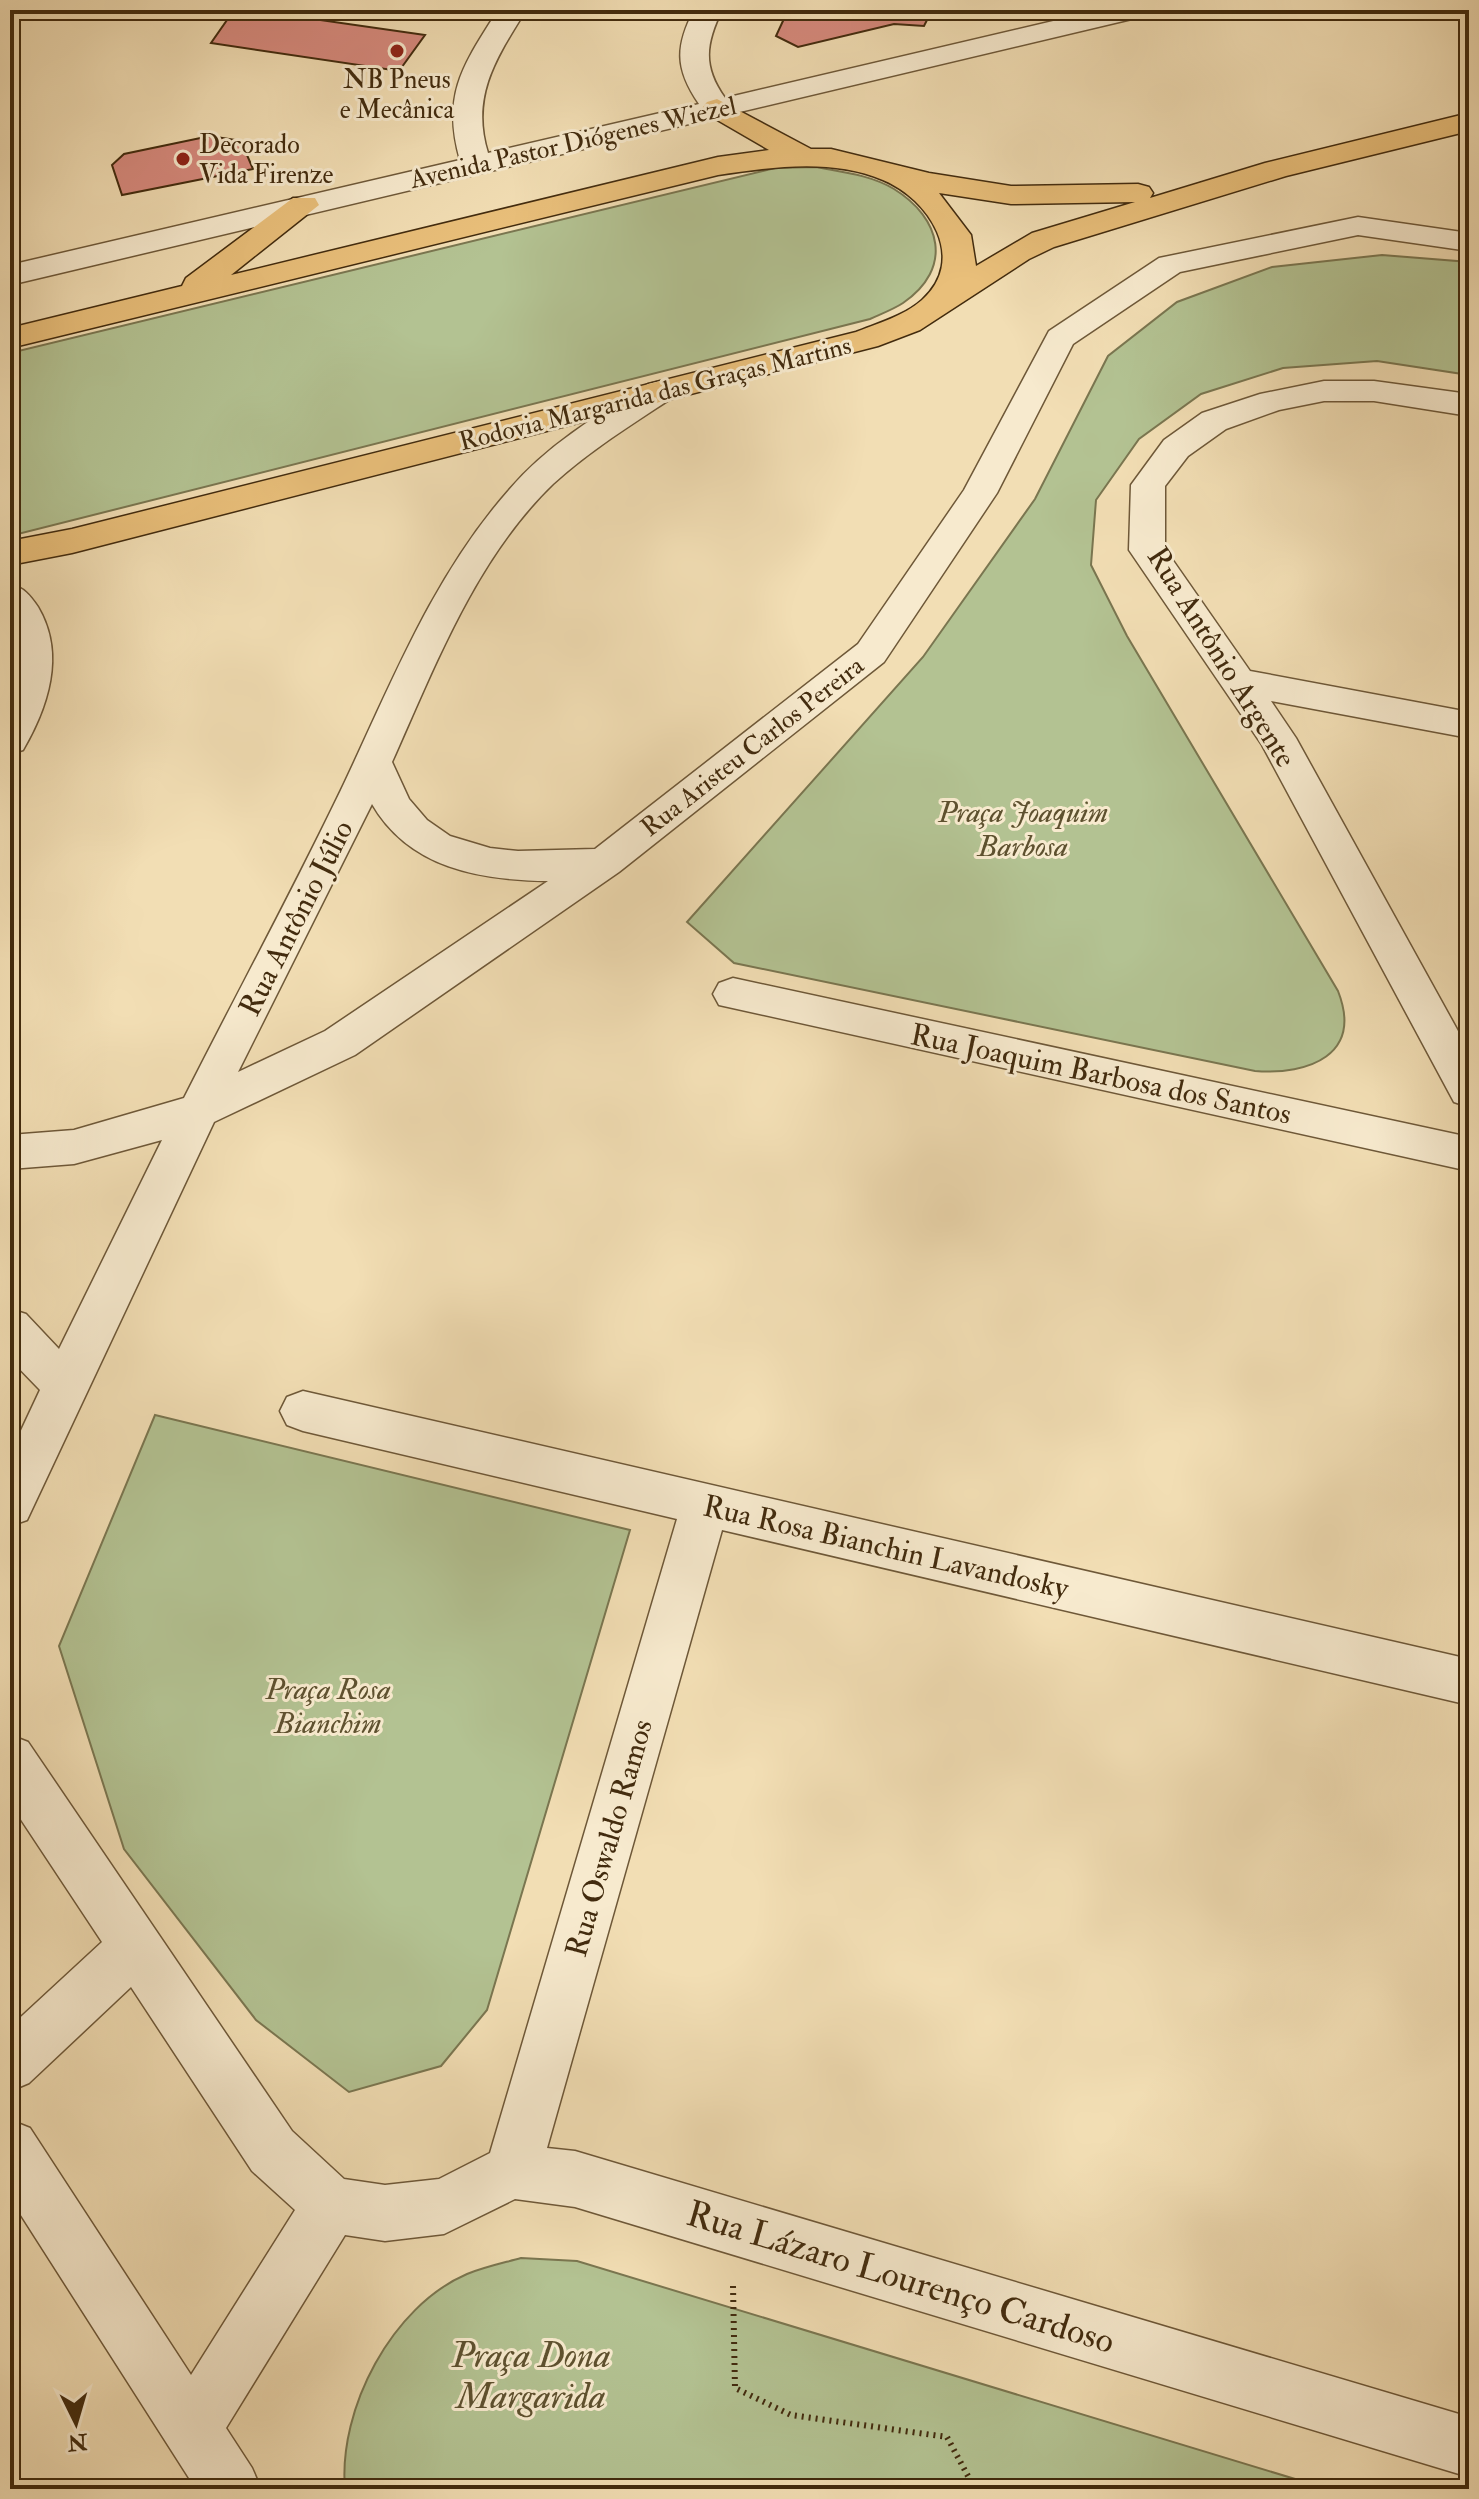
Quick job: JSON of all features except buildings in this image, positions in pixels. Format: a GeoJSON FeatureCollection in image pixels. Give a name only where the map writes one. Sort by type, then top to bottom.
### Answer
{"type":"FeatureCollection","features":[{"type":"Feature","properties":{"kind":"main road"},"geometry":{"type":"LineString","coordinates":[[717,108],[801,156]]}},
{"type":"Feature","properties":{"kind":"main road","name":"Rodovia Margarida das Graças Martins"},"geometry":{"type":"LineString","coordinates":[[10,553],[88,537],[867,339],[909,323],[1018,252],[1043,240],[1276,169],[1469,122]]}},
{"type":"Feature","properties":{"kind":"main road","name":"Rodovia Margarida das Graças Martins"},"geometry":{"type":"LineString","coordinates":[[10,338],[718,166],[801,156],[860,163],[971,189],[1053,196],[1141,192],[1276,169]]}},
{"type":"Feature","properties":{"kind":"main road"},"geometry":{"type":"LineString","coordinates":[[860,163],[919,190],[939,208],[952,226],[959,263],[955,280],[933,307]]}},
{"type":"Feature","properties":{"kind":"main road"},"geometry":{"type":"LineString","coordinates":[[183,295],[304,205]]}},
{"type":"Feature","properties":{"kind":"street"},"geometry":{"type":"LineString","coordinates":[[476,164],[468,141],[463,107],[472,76],[512,10]]}},
{"type":"Feature","properties":{"kind":"street"},"geometry":{"type":"LineString","coordinates":[[708,10],[692,41],[691,68],[717,108]]}},
{"type":"Feature","properties":{"kind":"street","name":"Avenida Pastor Diógenes Wiezel"},"geometry":{"type":"LineString","coordinates":[[10,275],[1136,10]]}},
{"type":"Feature","properties":{"kind":"street","name":"Rua Aristeu Carlos Pereira"},"geometry":{"type":"LineString","coordinates":[[10,1152],[74,1147],[136,1132],[199,1110],[340,1043],[605,862],[871,653],[980,493],[1060,338],[1170,265],[1358,226],[1469,242]]}},
{"type":"Feature","properties":{"kind":"street","name":"Rua Antônio Júlio"},"geometry":{"type":"LineString","coordinates":[[10,1505],[64,1385],[199,1110],[374,764],[435,633],[475,560],[506,514],[543,472],[584,439],[660,391]]}},
{"type":"Feature","properties":{"kind":"street","name":"Rua Antônio Argente"},"geometry":{"type":"LineString","coordinates":[[1469,405],[1374,391],[1324,391],[1272,401],[1214,421],[1176,448],[1148,485],[1147,550],[1277,738],[1469,1090]]}},
{"type":"Feature","properties":{"kind":"street"},"geometry":{"type":"LineString","coordinates":[[10,596],[24,610],[35,644],[34,688],[10,741]]}},
{"type":"Feature","properties":{"kind":"street"},"geometry":{"type":"LineString","coordinates":[[1240,682],[1469,725]]}},
{"type":"Feature","properties":{"kind":"street"},"geometry":{"type":"LineString","coordinates":[[374,764],[395,810],[424,837],[459,856],[503,864],[551,867],[605,862]]}},
{"type":"Feature","properties":{"kind":"street","name":"Rua Joaquim Barbosa dos Santos"},"geometry":{"type":"LineString","coordinates":[[733,994],[1469,1154]]}},
{"type":"Feature","properties":{"kind":"street"},"geometry":{"type":"LineString","coordinates":[[10,1328],[64,1385]]}},
{"type":"Feature","properties":{"kind":"street","name":"Rua Rosa Bianchin Lavandosky"},"geometry":{"type":"LineString","coordinates":[[303,1411],[1469,1682]]}},
{"type":"Feature","properties":{"kind":"street","name":"Rua Oswaldo Ramos"},"geometry":{"type":"LineString","coordinates":[[512,2171],[705,1505]]}},
{"type":"Feature","properties":{"kind":"street"},"geometry":{"type":"LineString","coordinates":[[10,1759],[272,2151],[331,2205],[385,2213],[444,2206],[512,2171]]}},
{"type":"Feature","properties":{"kind":"street"},"geometry":{"type":"LineString","coordinates":[[10,2064],[136,1946]]}},
{"type":"Feature","properties":{"kind":"street"},"geometry":{"type":"LineString","coordinates":[[10,2148],[231,2489]]}},
{"type":"Feature","properties":{"kind":"street","name":"Rua Lázaro Lourenço Cardoso"},"geometry":{"type":"LineString","coordinates":[[512,2171],[575,2179],[1469,2447]]}},
{"type":"Feature","properties":{"kind":"street"},"geometry":{"type":"LineString","coordinates":[[193,2426],[331,2205]]}},
{"type":"Feature","properties":{"kind":"path"},"geometry":{"type":"LineString","coordinates":[[732,2225],[735,2388],[791,2415],[947,2437],[975,2489]]}},
{"type":"Feature","properties":{"kind":"green space"},"geometry":{"type":"Polygon","coordinates":[[[816,167],[876,180],[894,189],[922,214],[931,229],[935,259],[930,274],[903,303],[870,319],[10,536],[10,353],[775,168],[816,167]]]}},
{"type":"Feature","properties":{"kind":"green space","name":"Praça Joaquim Barbosa"},"geometry":{"type":"Polygon","coordinates":[[[1382,255],[1469,262],[1469,375],[1377,361],[1283,368],[1201,394],[1139,439],[1096,500],[1091,565],[1127,636],[1338,991],[1344,1013],[1343,1031],[1337,1045],[1326,1056],[1294,1069],[1255,1071],[734,963],[687,922],[923,657],[1035,499],[1108,356],[1177,302],[1272,267],[1382,255]]]}},
{"type":"Feature","properties":{"kind":"green space","name":"Praça Rosa Bianchim"},"geometry":{"type":"Polygon","coordinates":[[[155,1415],[630,1530],[487,2010],[441,2066],[349,2092],[256,2020],[124,1849],[59,1646],[155,1415]]]}},
{"type":"Feature","properties":{"kind":"green space","name":"Praça Dona Margarida"},"geometry":{"type":"Polygon","coordinates":[[[521,2258],[577,2261],[1328,2489],[345,2489],[345,2458],[361,2394],[375,2364],[394,2335],[415,2310],[440,2289],[467,2274],[521,2258]]]}},
{"type":"Feature","properties":{"kind":"place","name":"NB Pneus e Mecânica"},"geometry":{"type":"Point","coordinates":[397,51]}},
{"type":"Feature","properties":{"kind":"place","name":"Decorado Vida Firenze"},"geometry":{"type":"Point","coordinates":[183,159]}}]}
